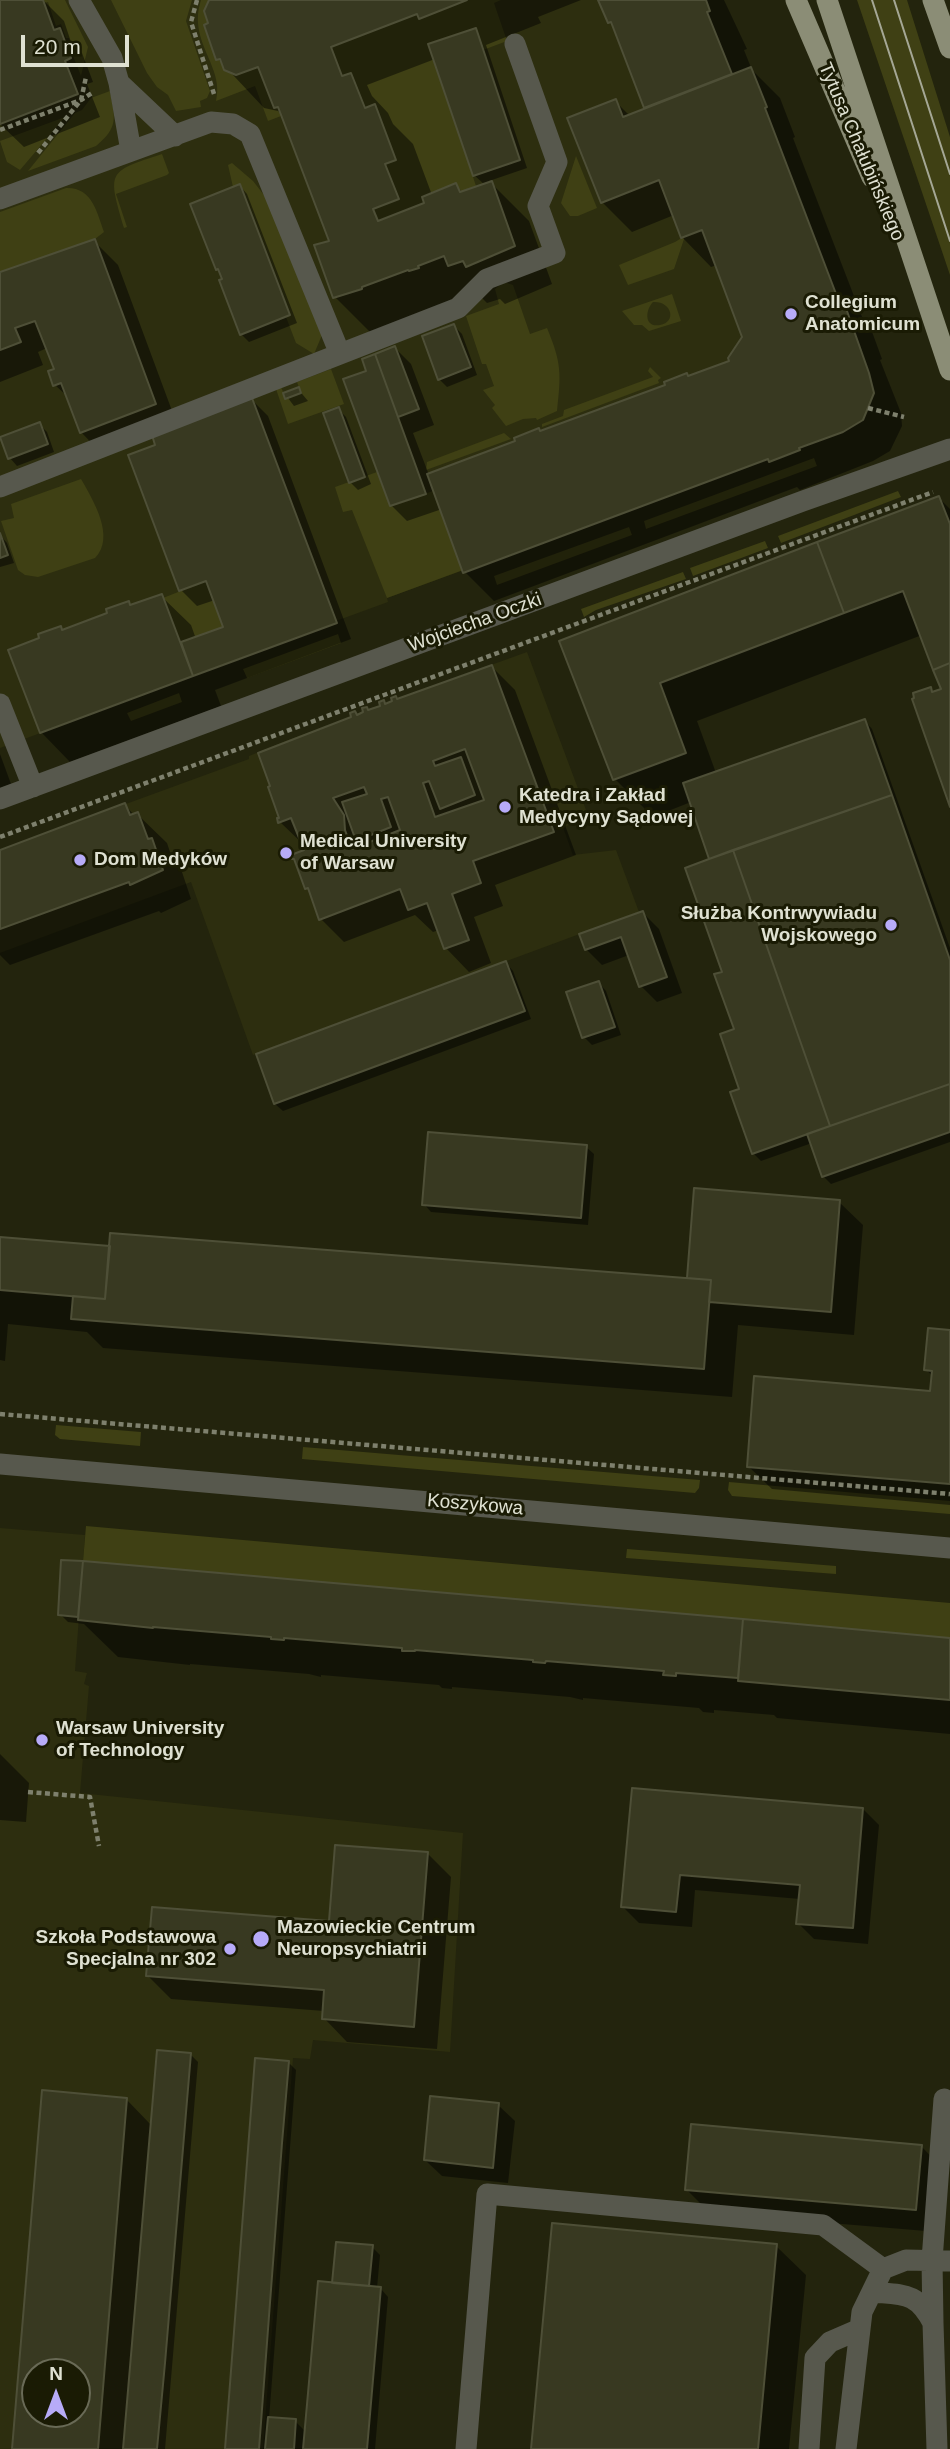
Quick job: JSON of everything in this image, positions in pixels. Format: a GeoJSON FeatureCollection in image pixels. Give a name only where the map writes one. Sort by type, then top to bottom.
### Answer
{"type":"FeatureCollection","features":[{"type":"Feature","properties":{"kind":"main road","name":"Tytusa Chałubińskiego"},"geometry":{"type":"LineString","coordinates":[[796,0],[927,305]]}},
{"type":"Feature","properties":{"kind":"main road","name":"Tytusa Chałubińskiego"},"geometry":{"type":"LineString","coordinates":[[827,0],[950,370]]}},
{"type":"Feature","properties":{"kind":"main road"},"geometry":{"type":"LineString","coordinates":[[933,0],[950,48]]}},
{"type":"Feature","properties":{"kind":"street"},"geometry":{"type":"LineString","coordinates":[[79,0],[111,58],[131,151]]}},
{"type":"Feature","properties":{"kind":"street"},"geometry":{"type":"LineString","coordinates":[[0,487],[458,308],[487,279],[555,253],[538,206],[558,162],[515,44]]}},
{"type":"Feature","properties":{"kind":"street"},"geometry":{"type":"LineString","coordinates":[[118,83],[175,136]]}},
{"type":"Feature","properties":{"kind":"street"},"geometry":{"type":"LineString","coordinates":[[0,198],[211,122],[233,124],[250,134],[340,354]]}},
{"type":"Feature","properties":{"kind":"street","name":"Wojciecha Oczki"},"geometry":{"type":"LineString","coordinates":[[0,799],[950,449]]}},
{"type":"Feature","properties":{"kind":"street"},"geometry":{"type":"LineString","coordinates":[[0,704],[33,787]]}},
{"type":"Feature","properties":{"kind":"street","name":"Koszykowa"},"geometry":{"type":"LineString","coordinates":[[0,1464],[950,1548]]}},
{"type":"Feature","properties":{"kind":"street"},"geometry":{"type":"LineString","coordinates":[[937,2449],[933,2323],[941,2261],[944,2099]]}},
{"type":"Feature","properties":{"kind":"street"},"geometry":{"type":"LineString","coordinates":[[466,2449],[487,2194],[822,2225],[883,2269]]}},
{"type":"Feature","properties":{"kind":"street"},"geometry":{"type":"LineString","coordinates":[[846,2449],[862,2312],[883,2269],[906,2260],[941,2261]]}},
{"type":"Feature","properties":{"kind":"street"},"geometry":{"type":"LineString","coordinates":[[872,2292],[906,2295],[925,2306],[933,2323]]}},
{"type":"Feature","properties":{"kind":"street"},"geometry":{"type":"LineString","coordinates":[[809,2449],[815,2358],[830,2342],[860,2329]]}},
{"type":"Feature","properties":{"kind":"path"},"geometry":{"type":"LineString","coordinates":[[197,0],[191,22],[215,90],[214,101]]}},
{"type":"Feature","properties":{"kind":"path"},"geometry":{"type":"LineString","coordinates":[[0,130],[82,100],[32,160]]}},
{"type":"Feature","properties":{"kind":"path"},"geometry":{"type":"LineString","coordinates":[[868,408],[904,417]]}},
{"type":"Feature","properties":{"kind":"path"},"geometry":{"type":"LineString","coordinates":[[0,837],[933,492]]}},
{"type":"Feature","properties":{"kind":"path"},"geometry":{"type":"LineString","coordinates":[[0,1414],[950,1494]]}},
{"type":"Feature","properties":{"kind":"path"},"geometry":{"type":"LineString","coordinates":[[28,1792],[90,1797],[99,1846]]}},
{"type":"Feature","properties":{"kind":"shaded area"},"geometry":{"type":"Polygon","coordinates":[[[0,0],[706,0],[710,11],[707,12],[732,74],[751,67],[838,299],[842,297],[854,329],[852,330],[874,393],[863,420],[843,432],[769,462],[768,459],[387,598],[388,602],[336,621],[337,623],[0,748],[0,0]]]}},
{"type":"Feature","properties":{"kind":"shaded area"},"geometry":{"type":"Polygon","coordinates":[[[43,0],[65,0],[88,47],[81,76],[69,46],[69,38],[66,38],[61,24],[56,26],[48,2],[44,3],[43,0]]]}},
{"type":"Feature","properties":{"kind":"shaded area"},"geometry":{"type":"Polygon","coordinates":[[[111,0],[192,0],[186,21],[210,91],[207,98],[200,101],[201,107],[176,111],[168,95],[157,87],[147,73],[111,0]]]}},
{"type":"Feature","properties":{"kind":"shaded area"},"geometry":{"type":"Polygon","coordinates":[[[201,0],[209,0],[204,11],[208,23],[204,25],[216,60],[220,59],[224,70],[236,75],[258,67],[273,108],[278,107],[281,116],[268,121],[255,86],[216,101],[215,76],[199,29],[201,0]]]}},
{"type":"Feature","properties":{"kind":"shaded area"},"geometry":{"type":"Polygon","coordinates":[[[467,0],[501,0],[494,3],[507,41],[483,50],[429,45],[476,186],[460,192],[456,183],[422,196],[424,203],[378,221],[373,209],[399,199],[385,164],[396,159],[375,105],[365,108],[351,73],[342,76],[331,47],[417,14],[467,0]]]}},
{"type":"Feature","properties":{"kind":"shaded area"},"geometry":{"type":"Polygon","coordinates":[[[857,0],[907,0],[950,137],[950,275],[857,0]]]}},
{"type":"Feature","properties":{"kind":"shaded area"},"geometry":{"type":"Polygon","coordinates":[[[110,91],[112,127],[96,146],[28,171],[75,113],[82,110],[91,98],[110,91]]]}},
{"type":"Feature","properties":{"kind":"shaded area"},"geometry":{"type":"Polygon","coordinates":[[[65,117],[20,170],[7,162],[0,141],[65,117]]]}},
{"type":"Feature","properties":{"kind":"shaded area"},"geometry":{"type":"Polygon","coordinates":[[[162,154],[169,173],[167,175],[116,194],[127,227],[124,228],[115,195],[116,177],[130,165],[162,154]]]}},
{"type":"Feature","properties":{"kind":"shaded area"},"geometry":{"type":"Polygon","coordinates":[[[576,156],[597,208],[578,216],[570,216],[561,203],[576,156]]]}},
{"type":"Feature","properties":{"kind":"shaded area"},"geometry":{"type":"Polygon","coordinates":[[[232,163],[253,181],[271,204],[322,335],[314,354],[296,343],[286,317],[290,314],[240,184],[233,187],[228,165],[232,163]]]}},
{"type":"Feature","properties":{"kind":"shaded area"},"geometry":{"type":"Polygon","coordinates":[[[66,188],[75,189],[88,196],[104,232],[95,239],[0,272],[0,212],[66,188]]]}},
{"type":"Feature","properties":{"kind":"shaded area"},"geometry":{"type":"Polygon","coordinates":[[[685,236],[674,269],[628,285],[619,265],[685,236]]]}},
{"type":"Feature","properties":{"kind":"shaded area"},"geometry":{"type":"Polygon","coordinates":[[[504,282],[513,285],[530,334],[547,328],[558,360],[560,378],[557,411],[537,420],[523,419],[506,426],[492,408],[495,405],[483,390],[494,386],[486,364],[482,364],[466,316],[499,304],[495,289],[504,282]]]}},
{"type":"Feature","properties":{"kind":"shaded area"},"geometry":{"type":"Polygon","coordinates":[[[672,294],[681,321],[649,331],[642,325],[634,325],[622,311],[672,294]],[[653,302],[650,305],[647,314],[651,324],[660,325],[669,320],[668,308],[653,302]]]}},
{"type":"Feature","properties":{"kind":"shaded area"},"geometry":{"type":"Polygon","coordinates":[[[650,367],[661,378],[659,383],[542,427],[542,424],[563,416],[564,410],[653,377],[648,371],[650,367]]]}},
{"type":"Feature","properties":{"kind":"shaded area"},"geometry":{"type":"Polygon","coordinates":[[[331,369],[344,404],[288,424],[276,389],[281,387],[286,399],[301,393],[297,382],[331,369]]]}},
{"type":"Feature","properties":{"kind":"shaded area"},"geometry":{"type":"Polygon","coordinates":[[[504,433],[511,439],[426,470],[427,462],[504,433]]]}},
{"type":"Feature","properties":{"kind":"shaded area"},"geometry":{"type":"Polygon","coordinates":[[[814,458],[817,466],[646,529],[644,521],[814,458]]]}},
{"type":"Feature","properties":{"kind":"shaded area"},"geometry":{"type":"Polygon","coordinates":[[[377,472],[390,506],[433,491],[463,570],[387,598],[352,510],[343,512],[335,487],[377,472]]]}},
{"type":"Feature","properties":{"kind":"shaded area"},"geometry":{"type":"Polygon","coordinates":[[[81,479],[100,518],[103,529],[101,549],[95,558],[38,577],[25,575],[18,570],[1,521],[14,518],[11,504],[81,479]]]}},
{"type":"Feature","properties":{"kind":"shaded area"},"geometry":{"type":"Polygon","coordinates":[[[898,491],[901,497],[781,543],[778,536],[898,491]]]}},
{"type":"Feature","properties":{"kind":"shaded area"},"geometry":{"type":"Polygon","coordinates":[[[629,527],[632,535],[497,585],[494,576],[629,527]]]}},
{"type":"Feature","properties":{"kind":"shaded area"},"geometry":{"type":"Polygon","coordinates":[[[765,541],[768,548],[693,576],[690,568],[765,541]]]}},
{"type":"Feature","properties":{"kind":"shaded area"},"geometry":{"type":"Polygon","coordinates":[[[683,572],[686,579],[596,610],[584,617],[581,609],[683,572]]]}},
{"type":"Feature","properties":{"kind":"shaded area"},"geometry":{"type":"Polygon","coordinates":[[[206,581],[223,627],[181,642],[163,598],[206,581]]]}},
{"type":"Feature","properties":{"kind":"shaded area"},"geometry":{"type":"Polygon","coordinates":[[[338,634],[341,643],[247,678],[243,669],[338,634]]]}},
{"type":"Feature","properties":{"kind":"shaded area","name":"Medical University of Warsaw"},"geometry":{"type":"Polygon","coordinates":[[[527,652],[589,818],[563,827],[573,855],[616,850],[639,912],[253,1055],[191,882],[0,953],[0,850],[249,759],[249,756],[351,717],[350,713],[363,712],[362,708],[367,707],[369,710],[380,706],[379,702],[384,700],[386,703],[392,701],[391,698],[396,696],[397,699],[527,652]]]}},
{"type":"Feature","properties":{"kind":"shaded area"},"geometry":{"type":"Polygon","coordinates":[[[179,693],[182,702],[131,721],[127,713],[179,693]]]}},
{"type":"Feature","properties":{"kind":"shaded area"},"geometry":{"type":"Polygon","coordinates":[[[56,1425],[141,1432],[140,1446],[60,1439],[55,1435],[56,1425]]]}},
{"type":"Feature","properties":{"kind":"shaded area"},"geometry":{"type":"Polygon","coordinates":[[[303,1447],[700,1480],[695,1493],[302,1459],[303,1447]]]}},
{"type":"Feature","properties":{"kind":"shaded area"},"geometry":{"type":"Polygon","coordinates":[[[729,1482],[950,1501],[950,1514],[732,1496],[728,1490],[729,1482]]]}},
{"type":"Feature","properties":{"kind":"shaded area"},"geometry":{"type":"Polygon","coordinates":[[[86,1526],[950,1603],[950,1638],[83,1561],[86,1526]]]}},
{"type":"Feature","properties":{"kind":"shaded area"},"geometry":{"type":"Polygon","coordinates":[[[0,1528],[85,1535],[75,1671],[87,1673],[84,1684],[89,1686],[80,1793],[463,1833],[450,2052],[313,2040],[310,2059],[293,2058],[263,2449],[0,2449],[0,1528]]]}},
{"type":"Feature","properties":{"kind":"shaded area"},"geometry":{"type":"Polygon","coordinates":[[[627,1549],[836,1566],[836,1574],[626,1558],[627,1549]]]}},
{"type":"Feature","properties":{"kind":"building"},"geometry":{"type":"Polygon","coordinates":[[[0,0],[43,0],[54,30],[60,28],[71,58],[65,61],[78,94],[0,124],[0,0]]]}},
{"type":"Feature","properties":{"kind":"building"},"geometry":{"type":"Polygon","coordinates":[[[209,0],[467,0],[419,19],[417,14],[331,47],[342,76],[351,73],[365,108],[375,104],[396,160],[385,164],[399,199],[373,209],[378,221],[424,203],[422,197],[456,183],[460,192],[492,181],[515,246],[466,267],[463,261],[448,266],[444,256],[418,266],[419,268],[333,298],[314,245],[329,241],[278,107],[274,108],[258,67],[236,75],[224,70],[220,59],[216,60],[204,25],[208,23],[204,11],[209,0]]]}},
{"type":"Feature","properties":{"kind":"building"},"geometry":{"type":"Polygon","coordinates":[[[598,0],[706,0],[710,11],[707,12],[732,74],[644,108],[611,22],[608,23],[598,0]]]}},
{"type":"Feature","properties":{"kind":"building"},"geometry":{"type":"Polygon","coordinates":[[[476,28],[520,160],[473,176],[428,44],[476,28]]]}},
{"type":"Feature","properties":{"kind":"building","name":"Collegium Anatomicum"},"geometry":{"type":"Polygon","coordinates":[[[751,67],[838,299],[842,297],[869,373],[874,393],[863,420],[843,432],[769,462],[768,459],[463,573],[427,474],[515,441],[514,438],[539,428],[540,431],[665,385],[664,382],[687,373],[688,376],[729,361],[728,358],[742,337],[702,230],[681,238],[659,180],[601,203],[567,118],[616,99],[623,117],[751,67]]]}},
{"type":"Feature","properties":{"kind":"building"},"geometry":{"type":"Polygon","coordinates":[[[240,184],[290,315],[240,335],[219,280],[222,279],[190,204],[240,184]]]}},
{"type":"Feature","properties":{"kind":"building"},"geometry":{"type":"Polygon","coordinates":[[[95,239],[156,404],[80,433],[61,383],[53,386],[48,371],[54,369],[35,321],[15,328],[21,342],[0,350],[0,272],[95,239]]]}},
{"type":"Feature","properties":{"kind":"building"},"geometry":{"type":"Polygon","coordinates":[[[454,324],[471,367],[438,380],[422,336],[454,324]]]}},
{"type":"Feature","properties":{"kind":"building"},"geometry":{"type":"Polygon","coordinates":[[[395,346],[419,409],[398,417],[375,354],[395,346]]]}},
{"type":"Feature","properties":{"kind":"building"},"geometry":{"type":"Polygon","coordinates":[[[375,354],[426,494],[390,506],[343,379],[366,371],[362,359],[375,354]]]}},
{"type":"Feature","properties":{"kind":"building"},"geometry":{"type":"Polygon","coordinates":[[[299,387],[301,393],[285,399],[283,393],[299,387]]]}},
{"type":"Feature","properties":{"kind":"building"},"geometry":{"type":"Polygon","coordinates":[[[252,398],[337,623],[193,676],[181,642],[223,627],[206,581],[179,591],[128,455],[155,445],[152,435],[252,398]]]}},
{"type":"Feature","properties":{"kind":"building"},"geometry":{"type":"Polygon","coordinates":[[[339,407],[365,477],[349,483],[323,413],[339,407]]]}},
{"type":"Feature","properties":{"kind":"building"},"geometry":{"type":"Polygon","coordinates":[[[40,422],[48,444],[8,459],[0,437],[40,422]]]}},
{"type":"Feature","properties":{"kind":"building"},"geometry":{"type":"Polygon","coordinates":[[[939,496],[950,524],[950,663],[933,670],[903,591],[844,613],[817,542],[939,496]]]}},
{"type":"Feature","properties":{"kind":"building"},"geometry":{"type":"Polygon","coordinates":[[[0,533],[8,555],[0,558],[0,533]]]}},
{"type":"Feature","properties":{"kind":"building"},"geometry":{"type":"Polygon","coordinates":[[[817,542],[844,613],[660,683],[686,753],[613,780],[559,641],[817,542]]]}},
{"type":"Feature","properties":{"kind":"building"},"geometry":{"type":"Polygon","coordinates":[[[162,594],[193,676],[40,733],[8,650],[39,638],[38,634],[61,626],[62,630],[107,613],[106,609],[129,601],[130,605],[162,594]]]}},
{"type":"Feature","properties":{"kind":"building"},"geometry":{"type":"Polygon","coordinates":[[[950,663],[950,807],[912,699],[913,693],[931,687],[932,692],[941,689],[933,670],[950,663]]]}},
{"type":"Feature","properties":{"kind":"building","name":"Katedra i Zakład Medycyny Sądowej"},"geometry":{"type":"Polygon","coordinates":[[[492,665],[554,832],[473,861],[481,883],[452,894],[469,940],[444,949],[427,903],[408,910],[400,889],[319,920],[308,888],[305,889],[291,855],[304,850],[291,818],[278,823],[279,818],[268,787],[270,786],[258,753],[351,717],[350,713],[355,711],[357,715],[363,712],[362,708],[367,707],[368,710],[380,706],[379,702],[384,700],[385,704],[392,701],[391,698],[396,696],[397,699],[492,665]],[[465,749],[433,761],[435,766],[461,757],[475,795],[440,809],[429,781],[423,783],[435,817],[484,800],[465,749]],[[364,787],[333,798],[344,815],[345,830],[352,849],[400,830],[388,797],[381,799],[391,827],[356,841],[342,802],[367,794],[364,787]]]}},
{"type":"Feature","properties":{"kind":"building"},"geometry":{"type":"Polygon","coordinates":[[[865,719],[892,795],[709,859],[683,783],[865,719]]]}},
{"type":"Feature","properties":{"kind":"building"},"geometry":{"type":"Polygon","coordinates":[[[892,795],[950,960],[950,1084],[830,1126],[733,850],[892,795]]]}},
{"type":"Feature","properties":{"kind":"building","name":"Dom Medyków"},"geometry":{"type":"Polygon","coordinates":[[[125,803],[130,815],[138,812],[148,839],[152,838],[163,870],[130,885],[129,882],[0,929],[0,850],[125,803]]]}},
{"type":"Feature","properties":{"kind":"building"},"geometry":{"type":"Polygon","coordinates":[[[733,850],[830,1126],[752,1154],[730,1092],[739,1089],[720,1034],[734,1029],[714,974],[722,972],[685,868],[733,850]]]}},
{"type":"Feature","properties":{"kind":"building"},"geometry":{"type":"Polygon","coordinates":[[[643,911],[667,977],[639,987],[621,937],[585,950],[579,934],[643,911]]]}},
{"type":"Feature","properties":{"kind":"building"},"geometry":{"type":"Polygon","coordinates":[[[506,961],[525,1011],[274,1104],[256,1054],[506,961]]]}},
{"type":"Feature","properties":{"kind":"building"},"geometry":{"type":"Polygon","coordinates":[[[599,981],[615,1027],[582,1038],[566,992],[599,981]]]}},
{"type":"Feature","properties":{"kind":"building"},"geometry":{"type":"Polygon","coordinates":[[[950,1084],[950,1132],[822,1177],[807,1134],[950,1084]]]}},
{"type":"Feature","properties":{"kind":"building"},"geometry":{"type":"Polygon","coordinates":[[[428,1132],[587,1145],[581,1218],[422,1205],[428,1132]]]}},
{"type":"Feature","properties":{"kind":"building"},"geometry":{"type":"Polygon","coordinates":[[[694,1188],[840,1200],[831,1312],[709,1302],[711,1280],[687,1278],[694,1188]]]}},
{"type":"Feature","properties":{"kind":"building"},"geometry":{"type":"Polygon","coordinates":[[[110,1233],[711,1280],[704,1369],[71,1319],[73,1296],[105,1299],[110,1233]]]}},
{"type":"Feature","properties":{"kind":"building"},"geometry":{"type":"Polygon","coordinates":[[[0,1237],[110,1246],[105,1299],[0,1290],[0,1237]]]}},
{"type":"Feature","properties":{"kind":"building"},"geometry":{"type":"Polygon","coordinates":[[[928,1328],[950,1330],[950,1484],[747,1467],[754,1376],[930,1391],[932,1371],[924,1370],[928,1328]]]}},
{"type":"Feature","properties":{"kind":"building"},"geometry":{"type":"Polygon","coordinates":[[[61,1560],[83,1561],[78,1617],[58,1615],[61,1560]]]}},
{"type":"Feature","properties":{"kind":"building"},"geometry":{"type":"Polygon","coordinates":[[[83,1561],[743,1619],[738,1678],[676,1673],[676,1676],[663,1675],[664,1671],[402,1651],[402,1648],[271,1639],[78,1620],[83,1561]]]}},
{"type":"Feature","properties":{"kind":"building"},"geometry":{"type":"Polygon","coordinates":[[[743,1619],[950,1638],[950,1700],[738,1681],[743,1619]]]}},
{"type":"Feature","properties":{"kind":"building"},"geometry":{"type":"Polygon","coordinates":[[[632,1788],[863,1808],[853,1928],[796,1924],[800,1885],[680,1875],[676,1912],[621,1907],[632,1788]]]}},
{"type":"Feature","properties":{"kind":"building"},"geometry":{"type":"Polygon","coordinates":[[[335,1845],[428,1852],[414,2027],[322,2019],[324,1990],[146,1976],[152,1907],[329,1921],[335,1845]]]}},
{"type":"Feature","properties":{"kind":"building"},"geometry":{"type":"Polygon","coordinates":[[[157,2050],[191,2053],[165,2363],[157,2449],[123,2449],[157,2050]]]}},
{"type":"Feature","properties":{"kind":"building"},"geometry":{"type":"Polygon","coordinates":[[[255,2058],[289,2061],[259,2449],[225,2449],[255,2058]]]}},
{"type":"Feature","properties":{"kind":"building"},"geometry":{"type":"Polygon","coordinates":[[[42,2090],[127,2098],[98,2449],[12,2449],[42,2090]]]}},
{"type":"Feature","properties":{"kind":"building"},"geometry":{"type":"Polygon","coordinates":[[[430,2096],[499,2103],[493,2168],[424,2160],[430,2096]]]}},
{"type":"Feature","properties":{"kind":"building"},"geometry":{"type":"Polygon","coordinates":[[[691,2124],[922,2145],[916,2210],[685,2190],[691,2124]]]}},
{"type":"Feature","properties":{"kind":"building"},"geometry":{"type":"Polygon","coordinates":[[[552,2223],[777,2244],[758,2449],[531,2449],[552,2223]]]}},
{"type":"Feature","properties":{"kind":"building"},"geometry":{"type":"Polygon","coordinates":[[[336,2242],[373,2245],[369,2286],[332,2283],[336,2242]]]}},
{"type":"Feature","properties":{"kind":"building"},"geometry":{"type":"Polygon","coordinates":[[[318,2281],[381,2287],[367,2449],[303,2449],[318,2281]]]}},
{"type":"Feature","properties":{"kind":"building"},"geometry":{"type":"Polygon","coordinates":[[[268,2417],[296,2419],[294,2449],[265,2449],[268,2417]]]}},
{"type":"Feature","properties":{"kind":"tram line"},"geometry":{"type":"LineString","coordinates":[[872,0],[950,241]]}},
{"type":"Feature","properties":{"kind":"tram line"},"geometry":{"type":"LineString","coordinates":[[894,0],[950,174]]}},
{"type":"Feature","properties":{"kind":"place","name":"Collegium Anatomicum"},"geometry":{"type":"Point","coordinates":[791,314]}},
{"type":"Feature","properties":{"kind":"place","name":"Katedra i Zakład Medycyny Sądowej"},"geometry":{"type":"Point","coordinates":[505,807]}},
{"type":"Feature","properties":{"kind":"place","name":"Medical University of Warsaw"},"geometry":{"type":"Point","coordinates":[286,853]}},
{"type":"Feature","properties":{"kind":"place","name":"Dom Medyków"},"geometry":{"type":"Point","coordinates":[80,860]}},
{"type":"Feature","properties":{"kind":"place","name":"Służba Kontrwywiadu Wojskowego"},"geometry":{"type":"Point","coordinates":[891,925]}},
{"type":"Feature","properties":{"kind":"place","name":"Warsaw University of Technology"},"geometry":{"type":"Point","coordinates":[42,1740]}},
{"type":"Feature","properties":{"kind":"place","name":"Mazowieckie Centrum Neuropsychiatrii"},"geometry":{"type":"Point","coordinates":[261,1939]}},
{"type":"Feature","properties":{"kind":"place","name":"Szkoła Podstawowa Specjalna nr 302"},"geometry":{"type":"Point","coordinates":[230,1949]}}]}
